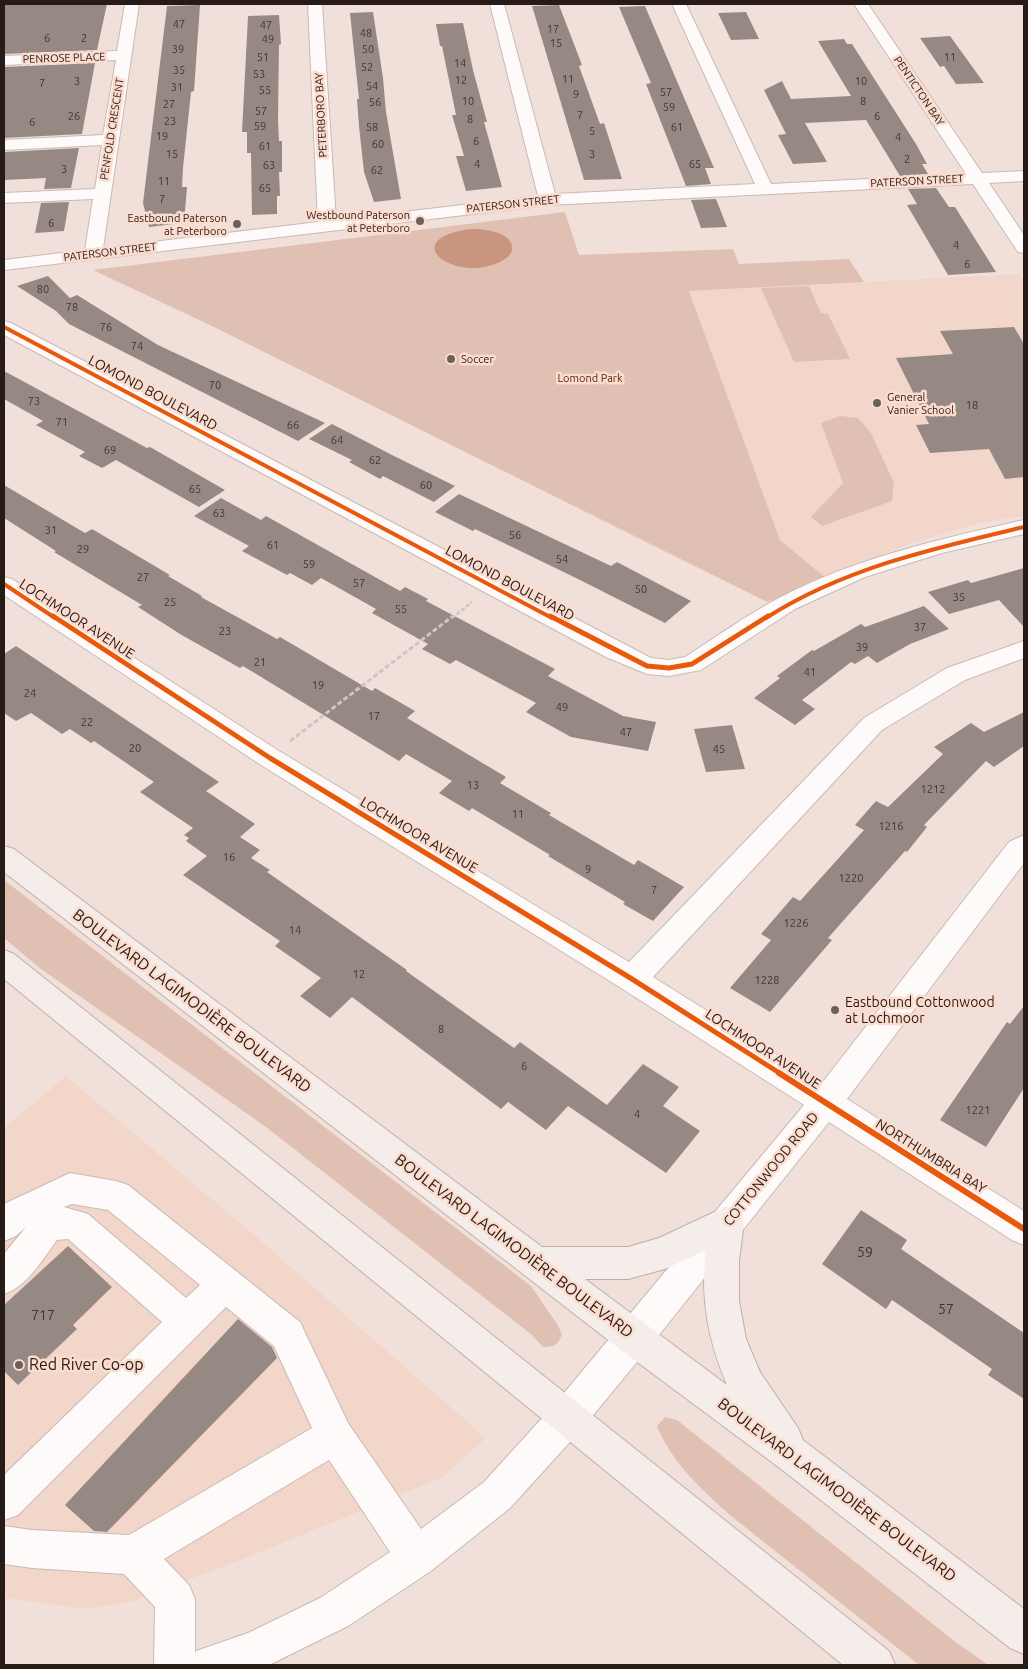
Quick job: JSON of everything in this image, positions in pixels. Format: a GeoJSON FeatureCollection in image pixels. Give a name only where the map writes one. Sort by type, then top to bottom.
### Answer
{"type":"FeatureCollection","features":[{"type":"Feature","properties":{"kind":"main road","name":"BOULEVARD LAGIMODIÈRE BOULEVARD"},"geometry":{"type":"LineString","coordinates":[[4,857],[634,1338],[794,1456],[1024,1634]]}},
{"type":"Feature","properties":{"kind":"main road"},"geometry":{"type":"LineString","coordinates":[[4,962],[875,1665]]}},
{"type":"Feature","properties":{"kind":"main road"},"geometry":{"type":"LineString","coordinates":[[537,1263],[628,1263],[665,1254],[727,1222]]}},
{"type":"Feature","properties":{"kind":"main road"},"geometry":{"type":"LineString","coordinates":[[727,1222],[721,1266],[722,1309],[729,1345],[743,1377],[794,1456]]}},
{"type":"Feature","properties":{"kind":"street","name":"PENFOLD CRESCENT"},"geometry":{"type":"LineString","coordinates":[[93,254],[132,4]]}},
{"type":"Feature","properties":{"kind":"street","name":"PETERBORO BAY"},"geometry":{"type":"LineString","coordinates":[[315,4],[327,225]]}},
{"type":"Feature","properties":{"kind":"street"},"geometry":{"type":"LineString","coordinates":[[498,4],[548,200]]}},
{"type":"Feature","properties":{"kind":"street"},"geometry":{"type":"LineString","coordinates":[[679,4],[765,188]]}},
{"type":"Feature","properties":{"kind":"street","name":"PENTICTON BAY"},"geometry":{"type":"LineString","coordinates":[[861,4],[978,178]]}},
{"type":"Feature","properties":{"kind":"street","name":"PENROSE PLACE"},"geometry":{"type":"LineString","coordinates":[[4,60],[124,55]]}},
{"type":"Feature","properties":{"kind":"street"},"geometry":{"type":"LineString","coordinates":[[4,145],[111,140]]}},
{"type":"Feature","properties":{"kind":"street","name":"PATERSON STREET"},"geometry":{"type":"LineString","coordinates":[[4,265],[548,200],[1024,176]]}},
{"type":"Feature","properties":{"kind":"street"},"geometry":{"type":"LineString","coordinates":[[978,178],[1024,248]]}},
{"type":"Feature","properties":{"kind":"street"},"geometry":{"type":"LineString","coordinates":[[4,198],[101,194]]}},
{"type":"Feature","properties":{"kind":"street","name":"LOMOND BOULEVARD"},"geometry":{"type":"LineString","coordinates":[[4,327],[493,587],[647,666],[669,668],[692,664],[787,604],[857,572],[937,546],[1024,528]]}},
{"type":"Feature","properties":{"kind":"street","name":"LOCHMOOR AVENUE"},"geometry":{"type":"LineString","coordinates":[[4,584],[270,758],[632,978],[825,1102]]}},
{"type":"Feature","properties":{"kind":"street"},"geometry":{"type":"LineString","coordinates":[[632,978],[873,724],[956,674],[1024,649]]}},
{"type":"Feature","properties":{"kind":"street","name":"COTTONWOOD ROAD"},"geometry":{"type":"LineString","coordinates":[[210,1665],[254,1651],[334,1612],[417,1558],[498,1495],[567,1418],[634,1338],[825,1102],[1024,845]]}},
{"type":"Feature","properties":{"kind":"street","name":"NORTHUMBRIA BAY"},"geometry":{"type":"LineString","coordinates":[[825,1102],[1024,1229]]}},
{"type":"Feature","properties":{"kind":"street"},"geometry":{"type":"LineString","coordinates":[[4,1225],[14,1216],[70,1188],[116,1196],[288,1334],[335,1436],[417,1558]]}},
{"type":"Feature","properties":{"kind":"street"},"geometry":{"type":"LineString","coordinates":[[4,1278],[46,1229],[54,1224],[64,1222],[85,1230],[187,1321]]}},
{"type":"Feature","properties":{"kind":"street"},"geometry":{"type":"LineString","coordinates":[[4,1501],[225,1284]]}},
{"type":"Feature","properties":{"kind":"street"},"geometry":{"type":"LineString","coordinates":[[4,1545],[32,1549],[133,1555],[335,1436]]}},
{"type":"Feature","properties":{"kind":"street"},"geometry":{"type":"LineString","coordinates":[[133,1555],[175,1599],[174,1665]]}},
{"type":"Feature","properties":{"kind":"path"},"geometry":{"type":"LineString","coordinates":[[270,758],[448,619],[493,587]]}},
{"type":"Feature","properties":{"kind":"shaded area"},"geometry":{"type":"Polygon","coordinates":[[[471,229],[496,232],[508,238],[511,243],[511,253],[500,262],[482,267],[465,268],[451,264],[440,257],[435,250],[437,241],[449,234],[471,229]]]}},
{"type":"Feature","properties":{"kind":"shaded area","name":"General Vanier School"},"geometry":{"type":"Polygon","coordinates":[[[1019,274],[1024,281],[1024,516],[979,523],[907,545],[826,578],[780,540],[689,291],[1019,274]]]}},
{"type":"Feature","properties":{"kind":"shaded area"},"geometry":{"type":"Polygon","coordinates":[[[66,1076],[253,1234],[486,1438],[441,1478],[243,1559],[134,1601],[86,1609],[4,1598],[4,1128],[66,1076]]]}},
{"type":"Feature","properties":{"kind":"green space","name":"Lomond Park"},"geometry":{"type":"Polygon","coordinates":[[[565,212],[579,255],[733,249],[739,264],[849,259],[864,282],[689,291],[780,540],[826,578],[767,602],[214,327],[93,270],[565,212]]]}},
{"type":"Feature","properties":{"kind":"green space"},"geometry":{"type":"Polygon","coordinates":[[[809,286],[821,313],[828,314],[850,359],[794,362],[761,288],[809,286]]]}},
{"type":"Feature","properties":{"kind":"green space"},"geometry":{"type":"Polygon","coordinates":[[[840,416],[858,418],[871,433],[894,483],[892,501],[822,526],[811,517],[843,483],[821,423],[840,416]]]}},
{"type":"Feature","properties":{"kind":"green space"},"geometry":{"type":"Polygon","coordinates":[[[4,880],[531,1286],[557,1324],[562,1334],[559,1341],[553,1346],[543,1347],[532,1335],[266,1127],[41,969],[4,938],[4,880]]]}},
{"type":"Feature","properties":{"kind":"green space"},"geometry":{"type":"Polygon","coordinates":[[[665,1417],[677,1420],[953,1640],[988,1665],[919,1665],[731,1516],[709,1496],[688,1475],[670,1452],[657,1426],[665,1417]]]}},
{"type":"Feature","properties":{"kind":"building"},"geometry":{"type":"Polygon","coordinates":[[[4,4],[107,4],[97,50],[4,54],[4,4]]]}},
{"type":"Feature","properties":{"kind":"building"},"geometry":{"type":"Polygon","coordinates":[[[200,5],[194,91],[191,92],[183,168],[182,187],[187,187],[184,223],[149,227],[143,203],[167,6],[200,5]]]}},
{"type":"Feature","properties":{"kind":"building"},"geometry":{"type":"Polygon","coordinates":[[[559,5],[582,65],[579,66],[600,124],[604,123],[622,179],[584,180],[532,6],[559,5]]]}},
{"type":"Feature","properties":{"kind":"building"},"geometry":{"type":"Polygon","coordinates":[[[645,6],[714,168],[705,168],[711,184],[686,186],[646,84],[651,83],[619,7],[645,6]]]}},
{"type":"Feature","properties":{"kind":"building"},"geometry":{"type":"Polygon","coordinates":[[[373,12],[386,112],[401,199],[374,202],[364,172],[350,13],[373,12]]]}},
{"type":"Feature","properties":{"kind":"building"},"geometry":{"type":"Polygon","coordinates":[[[746,12],[759,39],[731,40],[718,13],[746,12]]]}},
{"type":"Feature","properties":{"kind":"building"},"geometry":{"type":"Polygon","coordinates":[[[279,15],[281,44],[279,45],[278,120],[279,141],[282,141],[282,172],[279,172],[280,196],[277,196],[277,214],[252,215],[251,153],[247,153],[247,132],[242,132],[248,16],[279,15]]]}},
{"type":"Feature","properties":{"kind":"building"},"geometry":{"type":"Polygon","coordinates":[[[463,23],[487,122],[484,122],[502,187],[466,191],[456,156],[464,156],[452,115],[456,115],[436,24],[463,23]]]}},
{"type":"Feature","properties":{"kind":"building"},"geometry":{"type":"Polygon","coordinates":[[[950,36],[984,83],[956,84],[944,66],[940,67],[920,38],[950,36]]]}},
{"type":"Feature","properties":{"kind":"building"},"geometry":{"type":"Polygon","coordinates":[[[844,39],[847,44],[852,44],[916,144],[927,164],[922,164],[928,174],[900,176],[866,120],[805,123],[827,162],[793,164],[778,135],[786,134],[764,90],[782,81],[791,99],[851,96],[818,41],[844,39]]]}},
{"type":"Feature","properties":{"kind":"building"},"geometry":{"type":"Polygon","coordinates":[[[95,63],[82,134],[4,138],[4,67],[95,63]]]}},
{"type":"Feature","properties":{"kind":"building"},"geometry":{"type":"Polygon","coordinates":[[[79,148],[71,188],[44,189],[46,178],[4,180],[4,152],[79,148]]]}},
{"type":"Feature","properties":{"kind":"building"},"geometry":{"type":"Polygon","coordinates":[[[936,188],[949,207],[955,207],[996,272],[948,275],[907,205],[917,204],[908,189],[936,188]]]}},
{"type":"Feature","properties":{"kind":"building"},"geometry":{"type":"Polygon","coordinates":[[[716,199],[727,227],[701,228],[691,200],[716,199]]]}},
{"type":"Feature","properties":{"kind":"building"},"geometry":{"type":"Polygon","coordinates":[[[69,202],[64,231],[35,233],[41,203],[69,202]]]}},
{"type":"Feature","properties":{"kind":"building"},"geometry":{"type":"Polygon","coordinates":[[[48,276],[70,298],[77,295],[158,345],[325,423],[298,441],[69,324],[56,311],[17,286],[48,276]]]}},
{"type":"Feature","properties":{"kind":"building"},"geometry":{"type":"Polygon","coordinates":[[[1014,327],[1024,344],[1024,477],[1005,479],[989,449],[930,453],[916,425],[929,424],[896,358],[953,354],[940,331],[1014,327]]]}},
{"type":"Feature","properties":{"kind":"building"},"geometry":{"type":"Polygon","coordinates":[[[4,371],[147,448],[150,447],[225,490],[199,507],[116,460],[102,468],[79,456],[85,452],[36,425],[43,421],[4,399],[4,371]]]}},
{"type":"Feature","properties":{"kind":"building"},"geometry":{"type":"Polygon","coordinates":[[[332,424],[455,486],[434,502],[383,476],[380,479],[349,462],[352,460],[309,439],[332,424]]]}},
{"type":"Feature","properties":{"kind":"building"},"geometry":{"type":"Polygon","coordinates":[[[4,485],[85,533],[92,529],[170,575],[168,576],[201,597],[277,639],[280,637],[372,691],[375,688],[415,711],[407,718],[506,777],[500,783],[551,813],[549,815],[634,865],[638,860],[684,887],[653,921],[623,904],[625,902],[548,856],[550,855],[472,808],[469,811],[439,793],[452,781],[406,754],[399,761],[243,666],[240,668],[180,634],[138,607],[142,605],[54,552],[56,551],[4,518],[4,485]]]}},
{"type":"Feature","properties":{"kind":"building"},"geometry":{"type":"Polygon","coordinates":[[[459,494],[611,566],[617,562],[691,601],[665,623],[475,529],[473,531],[435,512],[459,494]]]}},
{"type":"Feature","properties":{"kind":"building"},"geometry":{"type":"Polygon","coordinates":[[[221,498],[261,520],[266,516],[400,591],[405,587],[428,599],[426,601],[555,669],[548,676],[623,716],[656,722],[648,751],[571,737],[526,712],[536,703],[456,660],[450,664],[422,649],[428,644],[372,613],[376,609],[321,578],[312,585],[290,573],[287,575],[242,551],[249,546],[194,516],[221,498]]]}},
{"type":"Feature","properties":{"kind":"building"},"geometry":{"type":"Polygon","coordinates":[[[1024,568],[1024,627],[999,600],[949,614],[928,592],[968,580],[971,583],[1024,568]]]}},
{"type":"Feature","properties":{"kind":"building"},"geometry":{"type":"Polygon","coordinates":[[[924,606],[949,629],[910,644],[877,663],[868,656],[855,664],[851,662],[802,700],[815,709],[795,725],[754,698],[780,678],[777,676],[812,650],[814,651],[861,624],[865,627],[924,606]]]}},
{"type":"Feature","properties":{"kind":"building"},"geometry":{"type":"Polygon","coordinates":[[[16,646],[219,782],[206,791],[255,824],[240,837],[260,850],[251,858],[270,870],[267,872],[514,1048],[520,1042],[607,1105],[643,1064],[679,1087],[663,1106],[700,1131],[666,1173],[568,1106],[546,1130],[508,1102],[501,1109],[352,997],[330,1018],[300,996],[321,978],[275,946],[280,941],[183,875],[207,856],[186,841],[189,838],[184,835],[193,828],[140,792],[154,782],[94,741],[91,743],[70,729],[62,734],[31,713],[16,721],[4,713],[4,654],[16,646]]]}},
{"type":"Feature","properties":{"kind":"building"},"geometry":{"type":"Polygon","coordinates":[[[1024,712],[1024,746],[994,767],[986,761],[924,825],[927,827],[907,852],[905,851],[828,938],[832,940],[770,1012],[730,988],[771,940],[761,934],[793,897],[800,901],[864,830],[855,825],[876,801],[888,807],[943,754],[934,747],[971,723],[984,732],[1024,712]]]}},
{"type":"Feature","properties":{"kind":"building"},"geometry":{"type":"Polygon","coordinates":[[[732,725],[745,769],[706,772],[694,729],[732,725]]]}},
{"type":"Feature","properties":{"kind":"building"},"geometry":{"type":"Polygon","coordinates":[[[1024,1006],[1024,1088],[986,1147],[940,1120],[1007,1022],[1010,1024],[1024,1006]]]}},
{"type":"Feature","properties":{"kind":"building"},"geometry":{"type":"Polygon","coordinates":[[[861,1210],[907,1240],[901,1249],[1024,1333],[1024,1399],[988,1375],[992,1369],[892,1300],[886,1309],[822,1264],[861,1210]]]}},
{"type":"Feature","properties":{"kind":"building"},"geometry":{"type":"Polygon","coordinates":[[[68,1246],[112,1287],[73,1325],[77,1329],[18,1385],[4,1371],[4,1305],[68,1246]]]}},
{"type":"Feature","properties":{"kind":"building"},"geometry":{"type":"Polygon","coordinates":[[[238,1319],[272,1347],[277,1358],[107,1532],[94,1531],[65,1505],[238,1319]]]}},
{"type":"Feature","properties":{"kind":"cycle path"},"geometry":{"type":"LineString","coordinates":[[4,327],[615,651],[647,666],[669,668],[692,664],[787,604],[857,572],[937,547],[1024,527]]}},
{"type":"Feature","properties":{"kind":"cycle path"},"geometry":{"type":"LineString","coordinates":[[4,584],[270,758],[632,979],[1024,1229]]}},
{"type":"Feature","properties":{"kind":"place","name":"Westbound Paterson at Peterboro"},"geometry":{"type":"Point","coordinates":[420,221]}},
{"type":"Feature","properties":{"kind":"place","name":"Eastbound Paterson at Peterboro"},"geometry":{"type":"Point","coordinates":[237,224]}},
{"type":"Feature","properties":{"kind":"place","name":"Soccer"},"geometry":{"type":"Point","coordinates":[451,359]}},
{"type":"Feature","properties":{"kind":"place","name":"General Vanier School"},"geometry":{"type":"Point","coordinates":[877,403]}},
{"type":"Feature","properties":{"kind":"place","name":"Eastbound Cottonwood at Lochmoor"},"geometry":{"type":"Point","coordinates":[835,1010]}},
{"type":"Feature","properties":{"kind":"place","name":"Red River Co-op"},"geometry":{"type":"Point","coordinates":[19,1365]}}]}
